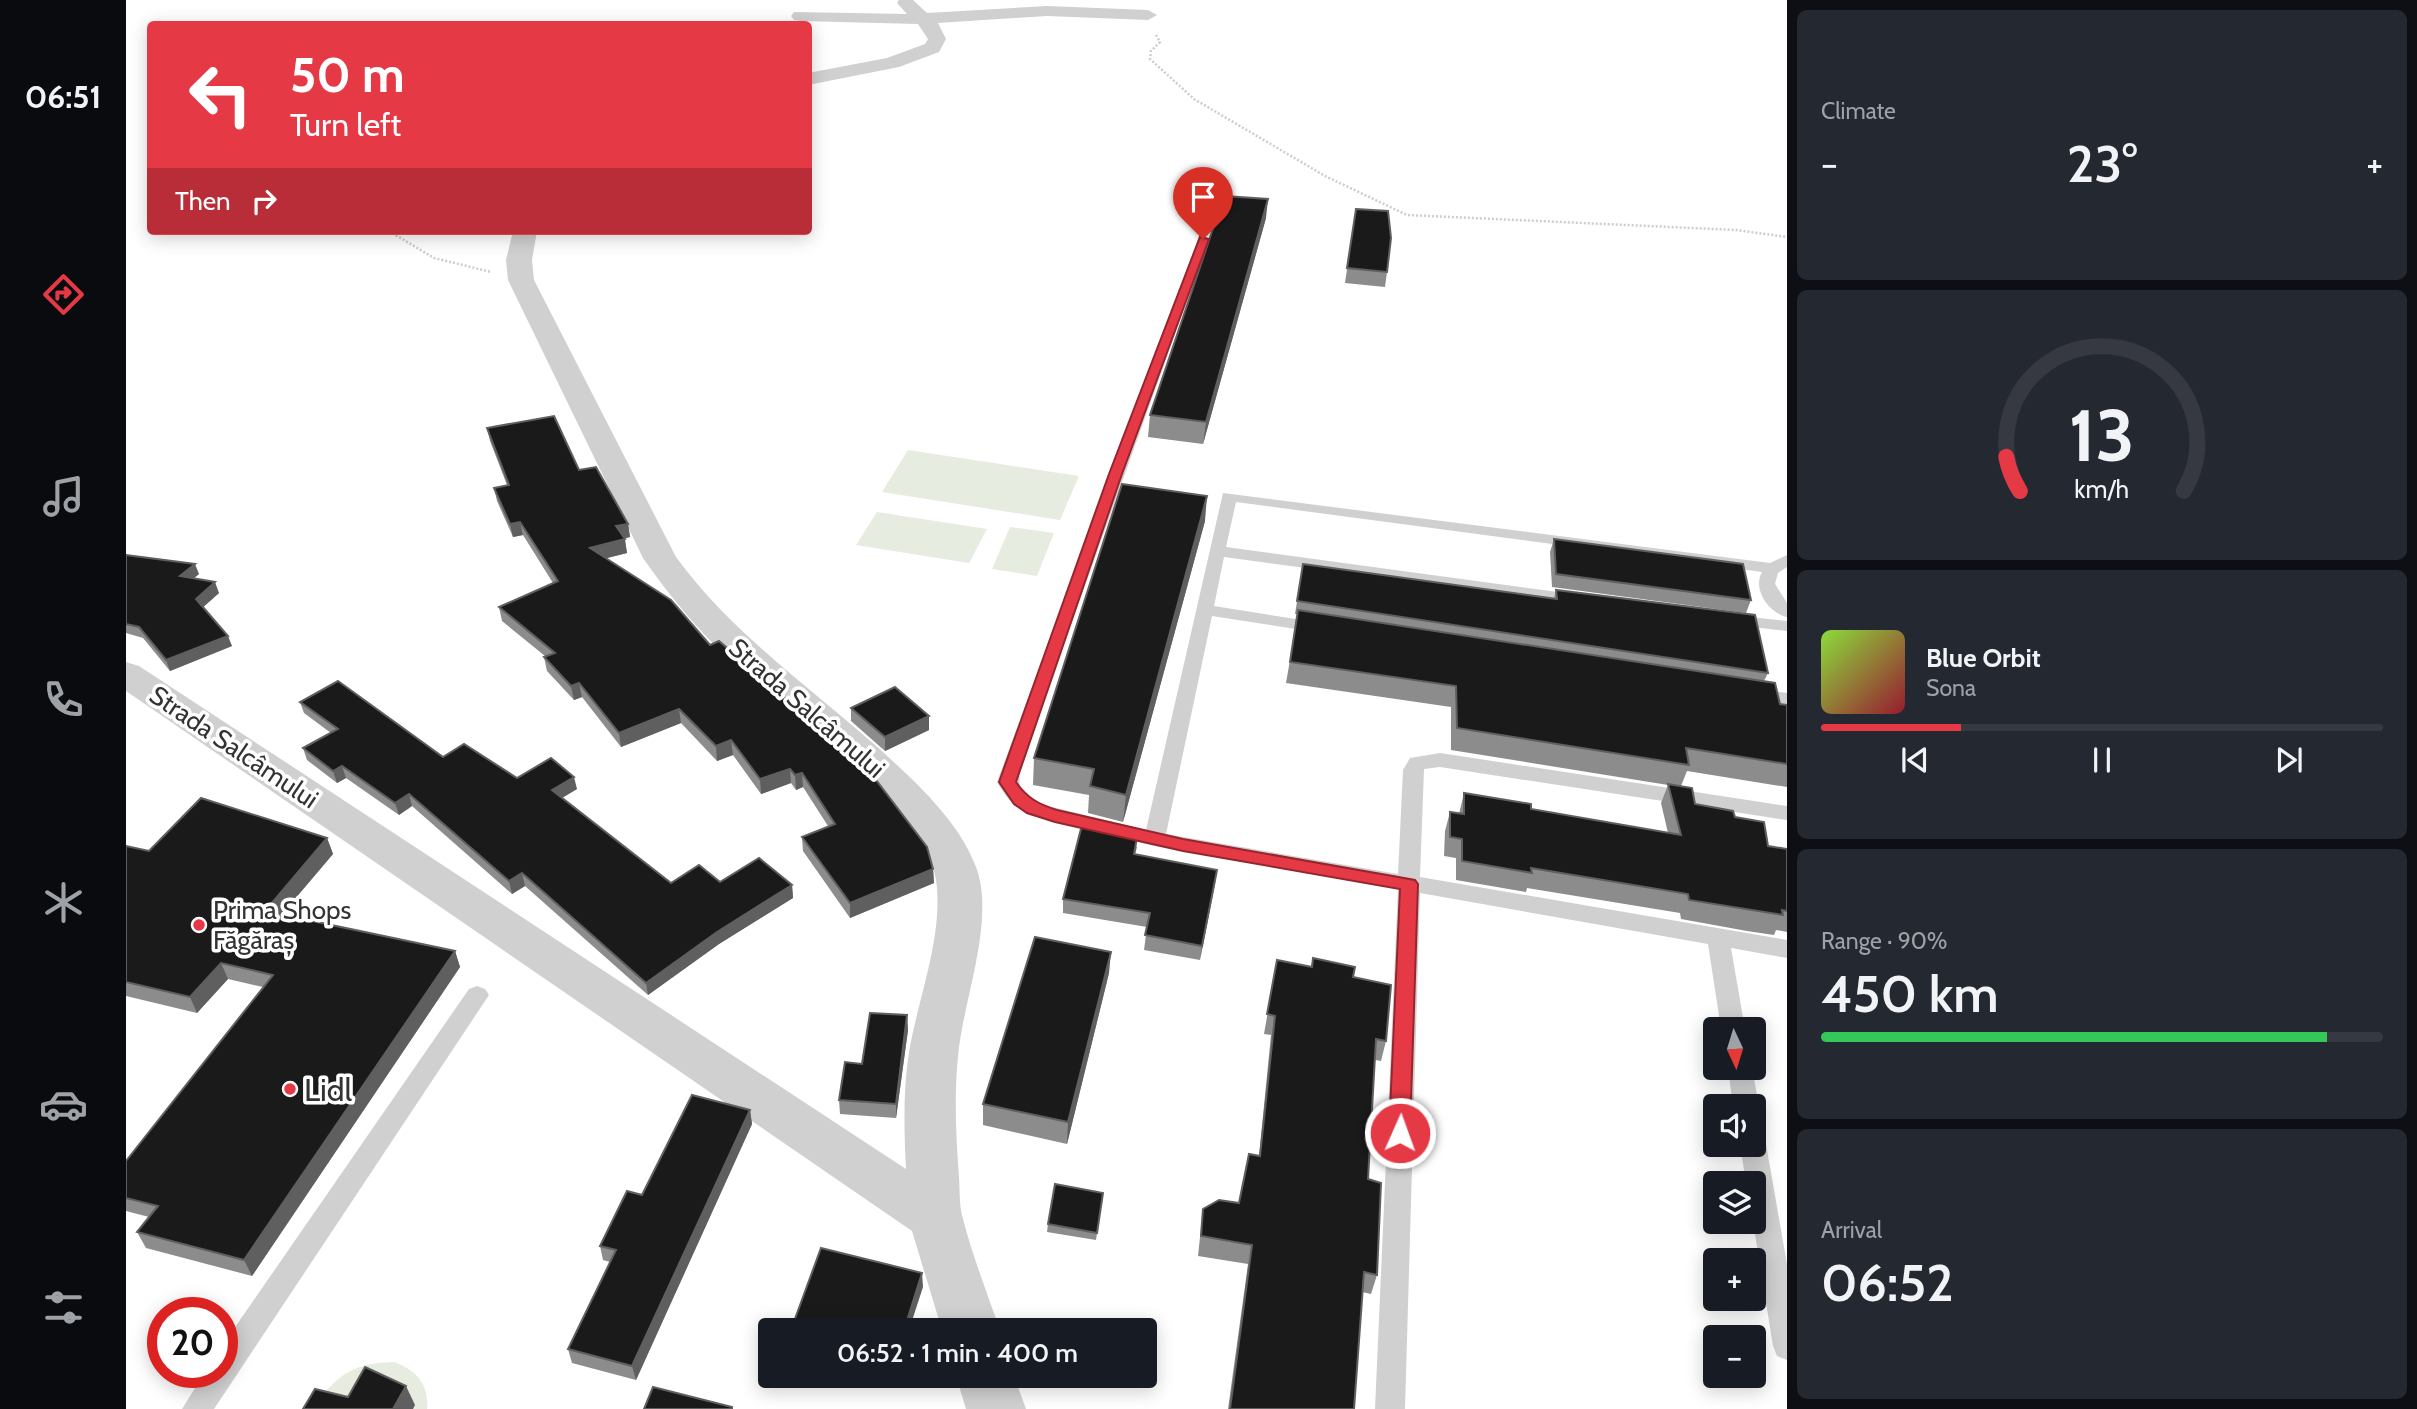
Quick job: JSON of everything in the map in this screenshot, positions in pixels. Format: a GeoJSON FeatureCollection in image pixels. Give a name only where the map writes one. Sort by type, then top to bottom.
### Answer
{"type":"FeatureCollection","features":[{"type":"Feature","properties":{"kind":"street"},"geometry":{"type":"LineString","coordinates":[[812,78],[892,63],[926,52],[935,44],[936,35],[923,18],[903,0]]}},
{"type":"Feature","properties":{"kind":"street"},"geometry":{"type":"LineString","coordinates":[[800,15],[923,18],[1047,11],[1148,15]]}},
{"type":"Feature","properties":{"kind":"street","name":"Strada Salcâmului"},"geometry":{"type":"LineString","coordinates":[[523,235],[519,274],[660,558],[684,592],[748,657],[822,718],[895,786],[924,817],[954,866],[958,881],[959,919],[933,1055],[930,1135],[935,1217],[967,1318]]}},
{"type":"Feature","properties":{"kind":"street","name":"Strada Salcâmului"},"geometry":{"type":"LineString","coordinates":[[126,674],[935,1217]]}},
{"type":"Feature","properties":{"kind":"street"},"geometry":{"type":"LineString","coordinates":[[989,1388],[996,1409]]}},
{"type":"Feature","properties":{"kind":"lane"},"geometry":{"type":"LineString","coordinates":[[1203,239],[1124,449],[1007,782],[1020,800],[1033,809],[1154,839],[1787,949]]}},
{"type":"Feature","properties":{"kind":"lane"},"geometry":{"type":"LineString","coordinates":[[1154,839],[1229,495],[1779,564]]}},
{"type":"Feature","properties":{"kind":"lane"},"geometry":{"type":"LineString","coordinates":[[1217,551],[1604,603]]}},
{"type":"Feature","properties":{"kind":"lane"},"geometry":{"type":"LineString","coordinates":[[1779,564],[1766,580],[1769,593],[1787,612]]}},
{"type":"Feature","properties":{"kind":"lane"},"geometry":{"type":"LineString","coordinates":[[1205,610],[1340,631]]}},
{"type":"Feature","properties":{"kind":"lane"},"geometry":{"type":"LineString","coordinates":[[1715,618],[1787,626]]}},
{"type":"Feature","properties":{"kind":"lane"},"geometry":{"type":"LineString","coordinates":[[1733,691],[1787,699]]}},
{"type":"Feature","properties":{"kind":"lane"},"geometry":{"type":"LineString","coordinates":[[1390,1409],[1413,770],[1417,763],[1425,760],[1787,813]]}},
{"type":"Feature","properties":{"kind":"lane"},"geometry":{"type":"LineString","coordinates":[[1718,937],[1731,1017]]}},
{"type":"Feature","properties":{"kind":"lane"},"geometry":{"type":"LineString","coordinates":[[238,1348],[477,995]]}},
{"type":"Feature","properties":{"kind":"lane"},"geometry":{"type":"LineString","coordinates":[[1755,1157],[1787,1346]]}},
{"type":"Feature","properties":{"kind":"lane"},"geometry":{"type":"LineString","coordinates":[[197,1409],[211,1388]]}},
{"type":"Feature","properties":{"kind":"path"},"geometry":{"type":"LineString","coordinates":[[1155,34],[1160,42],[1152,51],[1150,59],[1194,99],[1325,176],[1392,210],[1421,216],[1494,217],[1736,230],[1787,237]]}},
{"type":"Feature","properties":{"kind":"path"},"geometry":{"type":"LineString","coordinates":[[396,235],[434,258],[452,264],[489,272],[519,274]]}},
{"type":"Feature","properties":{"kind":"shaded area"},"geometry":{"type":"Polygon","coordinates":[[[908,450],[1079,476],[1060,520],[882,492],[908,450]]]}},
{"type":"Feature","properties":{"kind":"shaded area"},"geometry":{"type":"Polygon","coordinates":[[[877,512],[987,529],[969,563],[856,545],[877,512]]]}},
{"type":"Feature","properties":{"kind":"shaded area"},"geometry":{"type":"Polygon","coordinates":[[[1010,527],[1054,533],[1037,576],[992,569],[1010,527]]]}},
{"type":"Feature","properties":{"kind":"shaded area"},"geometry":{"type":"Polygon","coordinates":[[[394,1362],[409,1369],[420,1379],[426,1392],[427,1409],[362,1409],[322,1396],[345,1374],[362,1366],[394,1362]]]}},
{"type":"Feature","properties":{"kind":"building"},"geometry":{"type":"Polygon","coordinates":[[[1224,196],[1268,199],[1206,422],[1150,415],[1224,196]]]}},
{"type":"Feature","properties":{"kind":"building"},"geometry":{"type":"Polygon","coordinates":[[[1356,209],[1388,211],[1391,238],[1387,272],[1347,268],[1356,209]]]}},
{"type":"Feature","properties":{"kind":"building"},"geometry":{"type":"Polygon","coordinates":[[[554,416],[579,470],[596,467],[628,524],[616,526],[625,539],[590,548],[671,600],[710,645],[719,641],[849,753],[873,776],[927,847],[933,869],[850,903],[802,837],[835,824],[802,773],[795,775],[790,769],[760,779],[731,740],[716,746],[679,709],[619,733],[579,683],[571,686],[544,657],[555,653],[499,607],[558,581],[520,522],[510,524],[494,488],[509,485],[487,428],[554,416]]]}},
{"type":"Feature","properties":{"kind":"building"},"geometry":{"type":"Polygon","coordinates":[[[1122,484],[1207,496],[1126,795],[1090,786],[1094,769],[1034,758],[1122,484]]]}},
{"type":"Feature","properties":{"kind":"building"},"geometry":{"type":"Polygon","coordinates":[[[1554,539],[1743,564],[1751,600],[1556,574],[1554,539]]]}},
{"type":"Feature","properties":{"kind":"building"},"geometry":{"type":"Polygon","coordinates":[[[126,555],[195,564],[180,576],[215,582],[196,599],[228,636],[166,660],[139,627],[126,624],[126,555]]]}},
{"type":"Feature","properties":{"kind":"building"},"geometry":{"type":"Polygon","coordinates":[[[1303,564],[1557,599],[1556,590],[1755,615],[1768,673],[1297,601],[1303,564]]]}},
{"type":"Feature","properties":{"kind":"building"},"geometry":{"type":"Polygon","coordinates":[[[1298,610],[1775,683],[1780,704],[1787,705],[1787,764],[1686,748],[1689,765],[1457,728],[1456,686],[1290,662],[1298,610]]]}},
{"type":"Feature","properties":{"kind":"building"},"geometry":{"type":"Polygon","coordinates":[[[338,681],[443,757],[464,744],[517,778],[551,758],[574,777],[552,790],[671,883],[699,865],[720,882],[759,858],[792,885],[717,932],[646,983],[522,873],[509,881],[409,794],[395,803],[342,766],[333,771],[303,748],[338,729],[300,702],[338,681]]]}},
{"type":"Feature","properties":{"kind":"building"},"geometry":{"type":"Polygon","coordinates":[[[895,687],[929,716],[885,737],[851,708],[895,687]]]}},
{"type":"Feature","properties":{"kind":"building"},"geometry":{"type":"Polygon","coordinates":[[[1668,784],[1692,788],[1695,804],[1733,811],[1735,817],[1764,822],[1768,846],[1787,849],[1787,911],[1782,910],[1783,915],[1689,900],[1688,894],[1531,868],[1532,873],[1462,861],[1462,839],[1450,837],[1450,812],[1464,814],[1464,793],[1531,804],[1531,809],[1681,835],[1668,784]]]}},
{"type":"Feature","properties":{"kind":"building"},"geometry":{"type":"Polygon","coordinates":[[[201,798],[327,838],[265,911],[455,951],[244,1260],[137,1232],[158,1206],[126,1198],[126,1161],[273,975],[221,963],[190,997],[126,982],[126,846],[149,851],[201,798]]]}},
{"type":"Feature","properties":{"kind":"building"},"geometry":{"type":"Polygon","coordinates":[[[1084,817],[1120,826],[1119,829],[1138,832],[1134,854],[1217,870],[1202,946],[1145,935],[1150,913],[1063,899],[1084,817]]]}},
{"type":"Feature","properties":{"kind":"building"},"geometry":{"type":"Polygon","coordinates":[[[1035,937],[1111,952],[1068,1122],[983,1104],[1035,937]]]}},
{"type":"Feature","properties":{"kind":"building"},"geometry":{"type":"Polygon","coordinates":[[[1313,958],[1355,967],[1353,977],[1391,985],[1386,1041],[1376,1039],[1368,1179],[1381,1183],[1377,1275],[1364,1272],[1354,1409],[1230,1409],[1252,1245],[1201,1236],[1203,1209],[1219,1200],[1239,1203],[1249,1154],[1260,1156],[1275,1016],[1267,1014],[1277,960],[1312,967],[1313,958]]]}},
{"type":"Feature","properties":{"kind":"building"},"geometry":{"type":"Polygon","coordinates":[[[870,1013],[907,1015],[896,1104],[839,1100],[845,1062],[862,1064],[870,1013]]]}},
{"type":"Feature","properties":{"kind":"building"},"geometry":{"type":"Polygon","coordinates":[[[692,1095],[750,1110],[632,1366],[568,1349],[616,1250],[600,1246],[627,1191],[642,1195],[692,1095]]]}},
{"type":"Feature","properties":{"kind":"building"},"geometry":{"type":"Polygon","coordinates":[[[1055,1184],[1103,1193],[1097,1233],[1048,1224],[1055,1184]]]}},
{"type":"Feature","properties":{"kind":"building"},"geometry":{"type":"Polygon","coordinates":[[[821,1248],[922,1273],[908,1318],[795,1318],[821,1248]]]}},
{"type":"Feature","properties":{"kind":"building"},"geometry":{"type":"Polygon","coordinates":[[[365,1367],[406,1386],[393,1409],[303,1409],[315,1389],[348,1397],[365,1367]]]}},
{"type":"Feature","properties":{"kind":"building"},"geometry":{"type":"Polygon","coordinates":[[[653,1387],[732,1407],[732,1409],[644,1409],[653,1387]]]}},
{"type":"Feature","properties":{"kind":"place","name":"Prima Shops Făgăraș"},"geometry":{"type":"Point","coordinates":[199,925]}},
{"type":"Feature","properties":{"kind":"place","name":"Lidl"},"geometry":{"type":"Point","coordinates":[290,1089]}},
{"type":"Feature","properties":{"kind":"route"},"geometry":{"type":"LineString","coordinates":[[1203,239],[1115,474],[1009,769],[1007,782],[1020,800],[1033,809],[1055,816],[1183,845],[1409,884],[1400,1133]]}}]}
